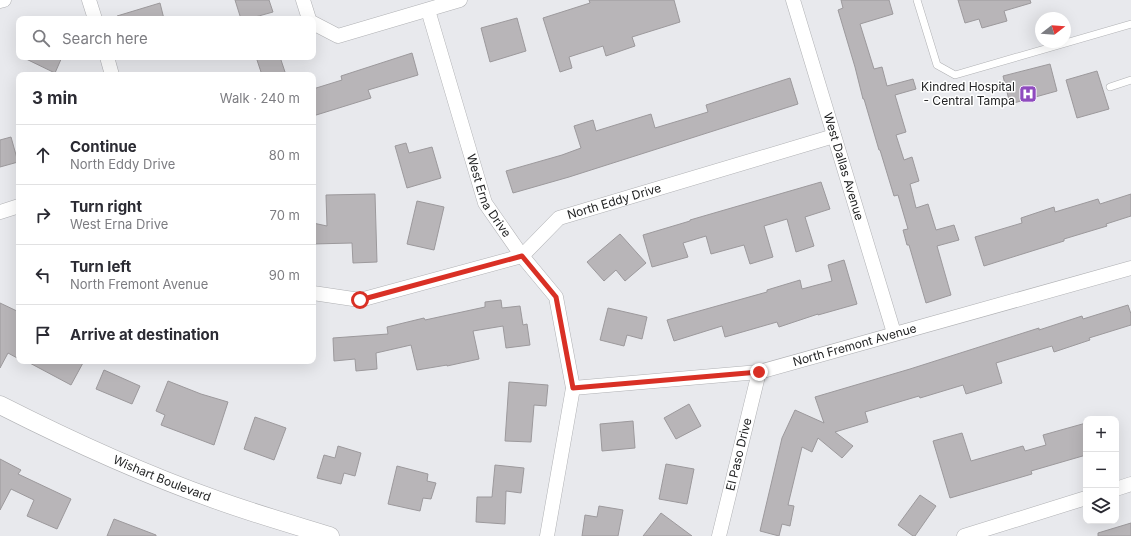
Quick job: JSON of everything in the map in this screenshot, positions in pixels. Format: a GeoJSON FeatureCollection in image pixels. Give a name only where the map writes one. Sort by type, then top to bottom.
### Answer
{"type":"FeatureCollection","features":[{"type":"Feature","properties":{"kind":"street"},"geometry":{"type":"LineString","coordinates":[[0,1],[4,0]]}},
{"type":"Feature","properties":{"kind":"street"},"geometry":{"type":"LineString","coordinates":[[89,0],[94,16]]}},
{"type":"Feature","properties":{"kind":"street"},"geometry":{"type":"LineString","coordinates":[[303,0],[308,16]]}},
{"type":"Feature","properties":{"kind":"street"},"geometry":{"type":"LineString","coordinates":[[316,25],[338,36],[460,0]]}},
{"type":"Feature","properties":{"kind":"street","name":"West Dallas Avenue"},"geometry":{"type":"LineString","coordinates":[[793,0],[894,333]]}},
{"type":"Feature","properties":{"kind":"street","name":"West Erna Drive"},"geometry":{"type":"LineString","coordinates":[[428,10],[485,204],[522,256],[556,297],[573,388],[547,536]]}},
{"type":"Feature","properties":{"kind":"street"},"geometry":{"type":"LineString","coordinates":[[107,60],[111,72]]}},
{"type":"Feature","properties":{"kind":"street","name":"North Eddy Drive"},"geometry":{"type":"LineString","coordinates":[[522,256],[559,218],[834,136]]}},
{"type":"Feature","properties":{"kind":"street"},"geometry":{"type":"LineString","coordinates":[[0,212],[16,207]]}},
{"type":"Feature","properties":{"kind":"street"},"geometry":{"type":"LineString","coordinates":[[316,293],[360,300],[522,256]]}},
{"type":"Feature","properties":{"kind":"street","name":"North Fremont Avenue"},"geometry":{"type":"LineString","coordinates":[[573,388],[759,372],[894,333],[1131,268]]}},
{"type":"Feature","properties":{"kind":"street","name":"El Paso Drive"},"geometry":{"type":"LineString","coordinates":[[719,536],[759,372]]}},
{"type":"Feature","properties":{"kind":"street","name":"Wishart Boulevard"},"geometry":{"type":"LineString","coordinates":[[0,405],[130,466],[214,499],[330,536]]}},
{"type":"Feature","properties":{"kind":"street"},"geometry":{"type":"LineString","coordinates":[[1119,488],[1131,484]]}},
{"type":"Feature","properties":{"kind":"street"},"geometry":{"type":"LineString","coordinates":[[964,536],[1083,499]]}},
{"type":"Feature","properties":{"kind":"lane"},"geometry":{"type":"LineString","coordinates":[[917,0],[937,65],[955,75],[1131,24]]}},
{"type":"Feature","properties":{"kind":"lane"},"geometry":{"type":"LineString","coordinates":[[1110,87],[1131,80]]}},
{"type":"Feature","properties":{"kind":"building"},"geometry":{"type":"Polygon","coordinates":[[[235,0],[269,0],[273,12],[259,16],[240,16],[235,0]]]}},
{"type":"Feature","properties":{"kind":"building"},"geometry":{"type":"Polygon","coordinates":[[[589,0],[674,0],[680,22],[632,37],[635,46],[606,56],[603,46],[569,57],[572,68],[560,72],[543,18],[590,3],[589,0]]]}},
{"type":"Feature","properties":{"kind":"building"},"geometry":{"type":"Polygon","coordinates":[[[841,0],[889,0],[893,14],[860,24],[874,69],[882,67],[887,86],[913,79],[916,89],[895,95],[906,132],[896,135],[904,160],[912,157],[919,181],[910,184],[916,208],[928,204],[936,230],[954,225],[959,240],[937,246],[951,295],[926,303],[909,245],[907,245],[903,230],[908,229],[898,195],[894,196],[879,150],[838,10],[843,8],[841,0]]]}},
{"type":"Feature","properties":{"kind":"building"},"geometry":{"type":"Polygon","coordinates":[[[958,0],[1030,0],[1031,3],[1004,11],[1007,21],[982,28],[979,19],[965,23],[958,0]]]}},
{"type":"Feature","properties":{"kind":"building"},"geometry":{"type":"Polygon","coordinates":[[[160,3],[163,16],[117,16],[160,3]]]}},
{"type":"Feature","properties":{"kind":"building"},"geometry":{"type":"Polygon","coordinates":[[[517,18],[526,51],[490,62],[481,28],[517,18]]]}},
{"type":"Feature","properties":{"kind":"building"},"geometry":{"type":"Polygon","coordinates":[[[412,53],[418,75],[368,90],[371,98],[316,115],[316,88],[342,80],[341,76],[412,53]]]}},
{"type":"Feature","properties":{"kind":"building"},"geometry":{"type":"Polygon","coordinates":[[[28,60],[61,60],[55,72],[28,60]]]}},
{"type":"Feature","properties":{"kind":"building"},"geometry":{"type":"Polygon","coordinates":[[[257,60],[281,60],[285,72],[261,72],[257,60]]]}},
{"type":"Feature","properties":{"kind":"building"},"geometry":{"type":"Polygon","coordinates":[[[1050,64],[1057,91],[1010,104],[1003,76],[1050,64]]]}},
{"type":"Feature","properties":{"kind":"building"},"geometry":{"type":"Polygon","coordinates":[[[1097,71],[1109,109],[1077,118],[1066,80],[1097,71]]]}},
{"type":"Feature","properties":{"kind":"building"},"geometry":{"type":"Polygon","coordinates":[[[790,78],[798,104],[569,177],[513,193],[506,171],[581,148],[574,126],[593,120],[596,131],[651,114],[655,128],[708,112],[706,105],[790,78]]]}},
{"type":"Feature","properties":{"kind":"building"},"geometry":{"type":"Polygon","coordinates":[[[11,137],[16,155],[16,163],[0,167],[0,140],[11,137]]]}},
{"type":"Feature","properties":{"kind":"building"},"geometry":{"type":"Polygon","coordinates":[[[406,143],[409,153],[432,147],[441,178],[407,188],[395,146],[406,143]]]}},
{"type":"Feature","properties":{"kind":"building"},"geometry":{"type":"Polygon","coordinates":[[[821,182],[830,209],[805,217],[814,246],[796,252],[787,219],[764,226],[773,257],[750,264],[744,245],[711,254],[706,236],[683,243],[688,257],[652,267],[643,235],[821,182]]]}},
{"type":"Feature","properties":{"kind":"building"},"geometry":{"type":"Polygon","coordinates":[[[375,194],[377,262],[353,263],[352,243],[316,244],[316,224],[327,226],[326,195],[375,194]]]}},
{"type":"Feature","properties":{"kind":"building"},"geometry":{"type":"Polygon","coordinates":[[[1131,194],[1131,216],[1106,224],[1107,226],[1064,239],[1064,241],[984,266],[975,237],[1022,223],[1021,218],[1054,207],[1055,212],[1098,199],[1100,204],[1131,194]]]}},
{"type":"Feature","properties":{"kind":"building"},"geometry":{"type":"Polygon","coordinates":[[[417,201],[444,207],[434,250],[407,244],[417,201]]]}},
{"type":"Feature","properties":{"kind":"building"},"geometry":{"type":"Polygon","coordinates":[[[620,234],[646,263],[625,281],[616,270],[604,281],[587,262],[620,234]]]}},
{"type":"Feature","properties":{"kind":"building"},"geometry":{"type":"Polygon","coordinates":[[[844,260],[857,304],[818,314],[779,327],[777,322],[725,337],[722,326],[674,341],[667,320],[767,292],[767,290],[800,280],[802,289],[832,281],[828,265],[844,260]]]}},
{"type":"Feature","properties":{"kind":"building"},"geometry":{"type":"Polygon","coordinates":[[[501,300],[502,308],[520,306],[523,325],[527,324],[530,345],[506,348],[503,326],[473,331],[479,359],[447,366],[417,370],[411,345],[376,353],[377,369],[356,371],[355,359],[334,361],[333,338],[388,334],[387,327],[424,318],[425,320],[485,307],[485,302],[501,300]]]}},
{"type":"Feature","properties":{"kind":"building"},"geometry":{"type":"Polygon","coordinates":[[[0,303],[16,311],[16,357],[8,353],[0,368],[0,303]]]}},
{"type":"Feature","properties":{"kind":"building"},"geometry":{"type":"Polygon","coordinates":[[[1128,305],[1131,314],[1131,325],[1089,338],[1090,340],[1054,352],[1052,346],[996,363],[1002,383],[966,394],[963,385],[865,412],[868,422],[835,432],[853,446],[842,458],[818,438],[812,452],[802,447],[788,505],[794,506],[790,526],[782,524],[779,536],[760,531],[782,438],[795,410],[824,423],[815,397],[910,369],[1039,328],[1039,330],[1082,316],[1083,319],[1128,305]]]}},
{"type":"Feature","properties":{"kind":"building"},"geometry":{"type":"Polygon","coordinates":[[[608,308],[647,317],[642,339],[627,335],[624,346],[600,340],[608,308]]]}},
{"type":"Feature","properties":{"kind":"building"},"geometry":{"type":"Polygon","coordinates":[[[32,364],[82,364],[71,385],[32,364]]]}},
{"type":"Feature","properties":{"kind":"building"},"geometry":{"type":"Polygon","coordinates":[[[104,370],[140,386],[132,404],[96,389],[104,370]]]}},
{"type":"Feature","properties":{"kind":"building"},"geometry":{"type":"Polygon","coordinates":[[[168,381],[201,394],[228,402],[214,445],[161,425],[165,415],[156,411],[168,381]]]}},
{"type":"Feature","properties":{"kind":"building"},"geometry":{"type":"Polygon","coordinates":[[[509,382],[548,385],[546,406],[534,405],[531,442],[505,441],[509,382]]]}},
{"type":"Feature","properties":{"kind":"building"},"geometry":{"type":"Polygon","coordinates":[[[689,404],[701,426],[676,439],[664,418],[689,404]]]}},
{"type":"Feature","properties":{"kind":"building"},"geometry":{"type":"Polygon","coordinates":[[[255,417],[286,428],[274,460],[244,449],[255,417]]]}},
{"type":"Feature","properties":{"kind":"building"},"geometry":{"type":"Polygon","coordinates":[[[633,421],[635,448],[602,451],[600,424],[633,421]]]}},
{"type":"Feature","properties":{"kind":"building"},"geometry":{"type":"Polygon","coordinates":[[[1083,424],[1083,456],[1031,471],[1032,474],[950,498],[933,441],[962,433],[971,461],[1023,446],[1025,451],[1046,445],[1043,435],[1083,424]]]}},
{"type":"Feature","properties":{"kind":"building"},"geometry":{"type":"Polygon","coordinates":[[[338,446],[361,453],[355,476],[344,473],[341,484],[317,478],[324,455],[335,458],[338,446]]]}},
{"type":"Feature","properties":{"kind":"building"},"geometry":{"type":"Polygon","coordinates":[[[0,459],[21,470],[18,474],[71,499],[57,529],[27,516],[34,500],[11,489],[0,510],[0,459]]]}},
{"type":"Feature","properties":{"kind":"building"},"geometry":{"type":"Polygon","coordinates":[[[666,464],[694,469],[687,504],[659,499],[666,464]]]}},
{"type":"Feature","properties":{"kind":"building"},"geometry":{"type":"Polygon","coordinates":[[[495,465],[524,468],[521,493],[506,491],[505,524],[476,522],[477,497],[492,497],[495,465]]]}},
{"type":"Feature","properties":{"kind":"building"},"geometry":{"type":"Polygon","coordinates":[[[397,466],[428,474],[427,481],[436,483],[431,499],[423,498],[420,511],[388,504],[397,466]]]}},
{"type":"Feature","properties":{"kind":"building"},"geometry":{"type":"Polygon","coordinates":[[[920,495],[936,506],[915,536],[913,536],[898,525],[920,495]]]}},
{"type":"Feature","properties":{"kind":"building"},"geometry":{"type":"Polygon","coordinates":[[[599,506],[623,510],[618,536],[582,536],[585,515],[597,517],[599,506]]]}},
{"type":"Feature","properties":{"kind":"building"},"geometry":{"type":"Polygon","coordinates":[[[661,513],[692,536],[643,536],[661,513]]]}},
{"type":"Feature","properties":{"kind":"building"},"geometry":{"type":"Polygon","coordinates":[[[114,519],[156,535],[156,536],[107,536],[114,519]]]}},
{"type":"Feature","properties":{"kind":"building"},"geometry":{"type":"Polygon","coordinates":[[[1131,523],[1131,536],[1098,536],[1098,533],[1131,523]]]}},
{"type":"Feature","properties":{"kind":"place","name":"Kindred Hospital - Central Tampa"},"geometry":{"type":"Point","coordinates":[1028,94]}},
{"type":"Feature","properties":{"kind":"route"},"geometry":{"type":"LineString","coordinates":[[360,300],[522,256],[556,297],[573,388],[759,372]]}}]}
